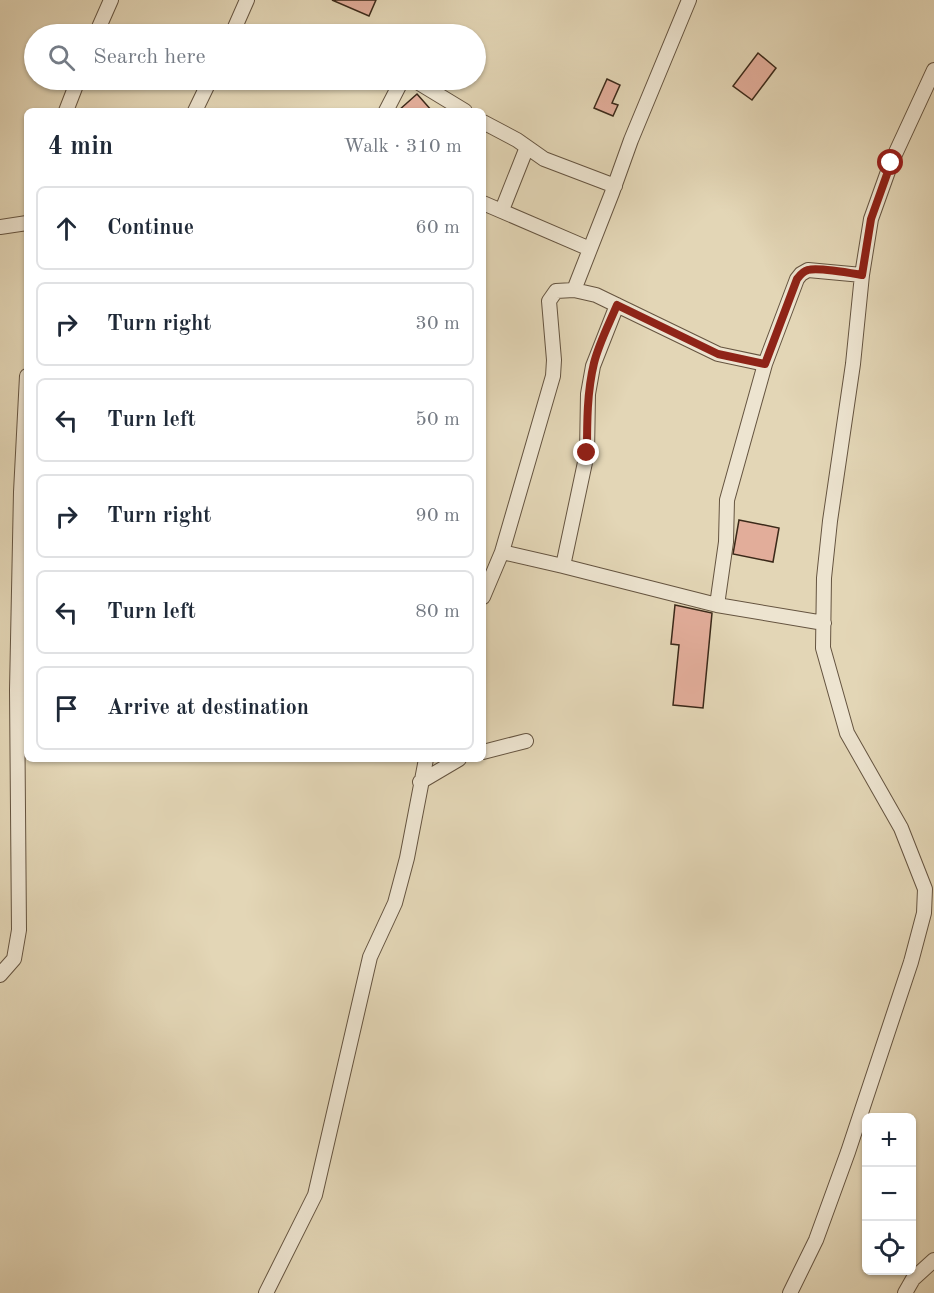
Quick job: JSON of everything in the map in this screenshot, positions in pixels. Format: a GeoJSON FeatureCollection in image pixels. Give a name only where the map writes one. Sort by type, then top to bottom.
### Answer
{"type":"FeatureCollection","features":[{"type":"Feature","properties":{"kind":"street"},"geometry":{"type":"LineString","coordinates":[[100,24],[111,0]]}},
{"type":"Feature","properties":{"kind":"street"},"geometry":{"type":"LineString","coordinates":[[236,24],[247,0]]}},
{"type":"Feature","properties":{"kind":"street"},"geometry":{"type":"LineString","coordinates":[[574,290],[631,140],[689,0]]}},
{"type":"Feature","properties":{"kind":"street"},"geometry":{"type":"LineString","coordinates":[[789,1293],[816,1240],[848,1152],[911,962],[929,892],[901,828],[848,733],[824,648],[824,578],[871,219],[891,163],[934,70]]}},
{"type":"Feature","properties":{"kind":"street"},"geometry":{"type":"LineString","coordinates":[[67,108],[74,90]]}},
{"type":"Feature","properties":{"kind":"street"},"geometry":{"type":"LineString","coordinates":[[196,108],[205,90]]}},
{"type":"Feature","properties":{"kind":"street"},"geometry":{"type":"LineString","coordinates":[[388,108],[397,90]]}},
{"type":"Feature","properties":{"kind":"street"},"geometry":{"type":"LineString","coordinates":[[430,90],[460,108]]}},
{"type":"Feature","properties":{"kind":"street"},"geometry":{"type":"LineString","coordinates":[[486,124],[544,159],[615,186]]}},
{"type":"Feature","properties":{"kind":"street"},"geometry":{"type":"LineString","coordinates":[[502,210],[527,147]]}},
{"type":"Feature","properties":{"kind":"street"},"geometry":{"type":"LineString","coordinates":[[486,204],[590,249]]}},
{"type":"Feature","properties":{"kind":"street"},"geometry":{"type":"LineString","coordinates":[[0,227],[24,223]]}},
{"type":"Feature","properties":{"kind":"street"},"geometry":{"type":"LineString","coordinates":[[717,605],[726,542],[727,500],[765,364],[797,279],[808,270],[816,269],[862,275]]}},
{"type":"Feature","properties":{"kind":"street"},"geometry":{"type":"LineString","coordinates":[[486,590],[502,552],[553,376],[554,360],[549,302],[556,291],[574,290],[596,295],[718,354],[765,364]]}},
{"type":"Feature","properties":{"kind":"street"},"geometry":{"type":"LineString","coordinates":[[563,566],[587,453],[588,394],[593,366],[617,305]]}},
{"type":"Feature","properties":{"kind":"street"},"geometry":{"type":"LineString","coordinates":[[0,975],[15,959],[19,930],[22,690],[21,492],[24,434]]}},
{"type":"Feature","properties":{"kind":"street"},"geometry":{"type":"LineString","coordinates":[[502,552],[717,605],[824,623]]}},
{"type":"Feature","properties":{"kind":"street"},"geometry":{"type":"LineString","coordinates":[[486,751],[526,741]]}},
{"type":"Feature","properties":{"kind":"street"},"geometry":{"type":"LineString","coordinates":[[266,1293],[315,1195],[370,957],[395,903],[407,858],[425,762]]}},
{"type":"Feature","properties":{"kind":"street"},"geometry":{"type":"LineString","coordinates":[[420,782],[454,762]]}},
{"type":"Feature","properties":{"kind":"street"},"geometry":{"type":"LineString","coordinates":[[906,1293],[913,1279],[934,1260]]}},
{"type":"Feature","properties":{"kind":"building"},"geometry":{"type":"Polygon","coordinates":[[[332,0],[376,0],[369,16],[332,0]]]}},
{"type":"Feature","properties":{"kind":"building"},"geometry":{"type":"Polygon","coordinates":[[[758,53],[776,68],[752,100],[733,86],[758,53]]]}},
{"type":"Feature","properties":{"kind":"building"},"geometry":{"type":"Polygon","coordinates":[[[607,79],[620,85],[612,103],[618,105],[613,116],[594,108],[607,79]]]}},
{"type":"Feature","properties":{"kind":"building"},"geometry":{"type":"Polygon","coordinates":[[[417,94],[429,108],[401,108],[417,94]]]}},
{"type":"Feature","properties":{"kind":"building"},"geometry":{"type":"Polygon","coordinates":[[[739,520],[779,528],[773,562],[733,554],[739,520]]]}},
{"type":"Feature","properties":{"kind":"building"},"geometry":{"type":"Polygon","coordinates":[[[675,605],[712,613],[703,708],[673,705],[679,645],[671,644],[675,605]]]}},
{"type":"Feature","properties":{"kind":"route"},"geometry":{"type":"LineString","coordinates":[[587,453],[588,394],[593,366],[617,305],[718,354],[765,364],[797,279],[801,274],[816,269],[862,275],[871,219],[891,163]]}}]}
